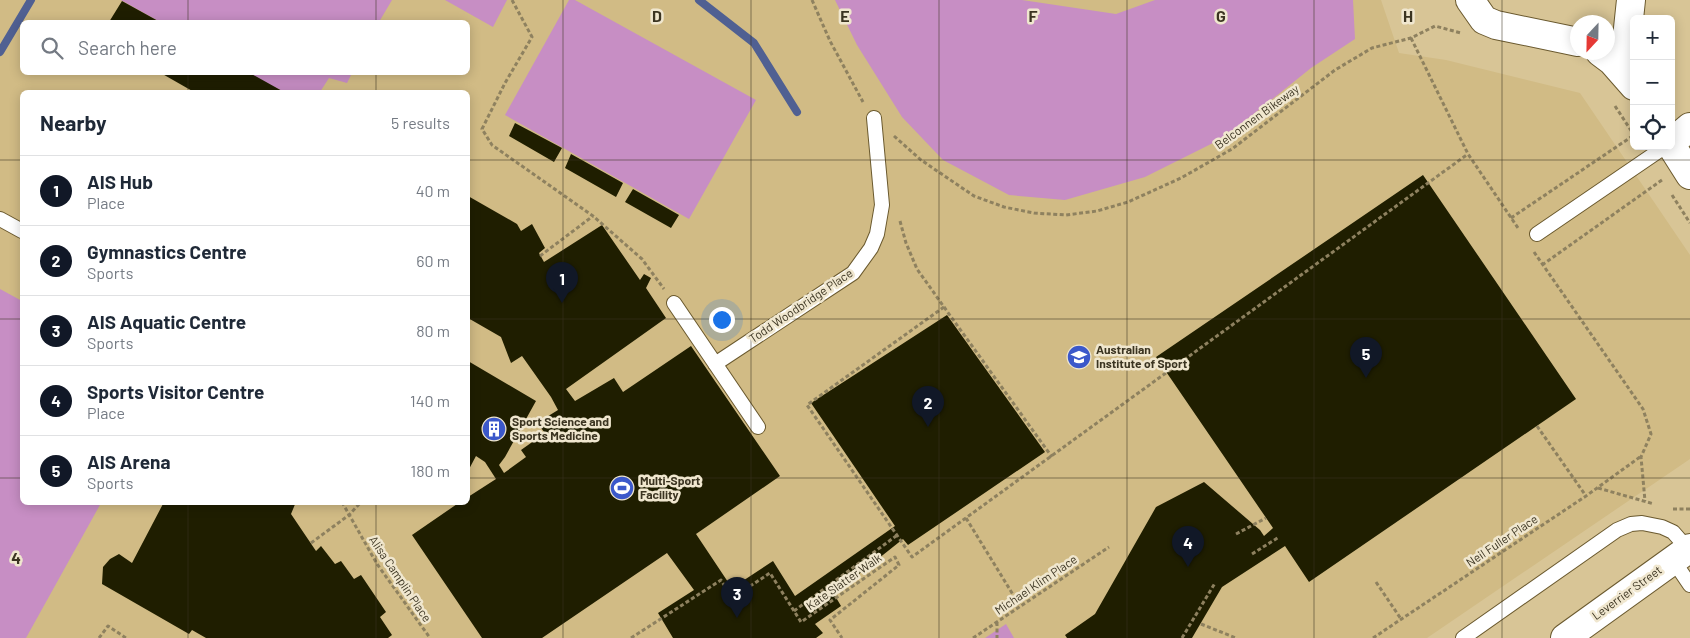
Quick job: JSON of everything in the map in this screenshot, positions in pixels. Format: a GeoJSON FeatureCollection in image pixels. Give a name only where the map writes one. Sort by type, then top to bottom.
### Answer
{"type":"FeatureCollection","features":[{"type":"Feature","properties":{"kind":"street"},"geometry":{"type":"LineString","coordinates":[[1470,0],[1484,20],[1496,25],[1570,40]]}},
{"type":"Feature","properties":{"kind":"street"},"geometry":{"type":"LineString","coordinates":[[1615,25],[1622,18],[1630,3]]}},
{"type":"Feature","properties":{"kind":"street"},"geometry":{"type":"LineString","coordinates":[[1630,3],[1626,47],[1630,66]]}},
{"type":"Feature","properties":{"kind":"street"},"geometry":{"type":"LineString","coordinates":[[1612,60],[1630,81]]}},
{"type":"Feature","properties":{"kind":"street"},"geometry":{"type":"LineString","coordinates":[[1675,140],[1690,127]]}},
{"type":"Feature","properties":{"kind":"street"},"geometry":{"type":"LineString","coordinates":[[1675,150],[1690,175]]}},
{"type":"Feature","properties":{"kind":"street","name":"Leverrier Street"},"geometry":{"type":"LineString","coordinates":[[1565,638],[1684,552]]}},
{"type":"Feature","properties":{"kind":"lane","name":"Todd Woodbridge Place"},"geometry":{"type":"LineString","coordinates":[[715,364],[853,273],[871,248],[882,204],[874,118]]}},
{"type":"Feature","properties":{"kind":"lane"},"geometry":{"type":"LineString","coordinates":[[1537,234],[1660,150]]}},
{"type":"Feature","properties":{"kind":"lane"},"geometry":{"type":"LineString","coordinates":[[0,218],[20,230]]}},
{"type":"Feature","properties":{"kind":"lane"},"geometry":{"type":"LineString","coordinates":[[674,303],[758,427]]}},
{"type":"Feature","properties":{"kind":"lane"},"geometry":{"type":"LineString","coordinates":[[1463,638],[1617,530],[1631,524],[1662,527],[1673,532],[1684,552],[1690,585]]}},
{"type":"Feature","properties":{"kind":"path"},"geometry":{"type":"LineString","coordinates":[[512,0],[532,37],[505,83],[482,130],[492,146],[593,216],[642,260],[674,303]]}},
{"type":"Feature","properties":{"kind":"path","name":"Belconnen Bikeway"},"geometry":{"type":"LineString","coordinates":[[812,0],[830,41],[858,94],[874,118],[921,160],[974,196],[1004,207],[1034,213],[1066,214],[1097,211],[1128,202],[1181,178],[1232,149],[1335,70],[1372,48],[1411,38],[1435,26],[1460,32],[1466,36]]}},
{"type":"Feature","properties":{"kind":"path"},"geometry":{"type":"LineString","coordinates":[[1411,38],[1468,154],[1522,233]]}},
{"type":"Feature","properties":{"kind":"path"},"geometry":{"type":"LineString","coordinates":[[1613,103],[1630,129]]}},
{"type":"Feature","properties":{"kind":"path"},"geometry":{"type":"LineString","coordinates":[[1511,218],[1630,138]]}},
{"type":"Feature","properties":{"kind":"path"},"geometry":{"type":"LineString","coordinates":[[944,307],[807,405],[912,557],[1468,154]]}},
{"type":"Feature","properties":{"kind":"path"},"geometry":{"type":"LineString","coordinates":[[1542,264],[1662,180]]}},
{"type":"Feature","properties":{"kind":"path"},"geometry":{"type":"LineString","coordinates":[[540,256],[593,216]]}},
{"type":"Feature","properties":{"kind":"path"},"geometry":{"type":"LineString","coordinates":[[899,216],[906,243],[917,269],[1052,457]]}},
{"type":"Feature","properties":{"kind":"path"},"geometry":{"type":"LineString","coordinates":[[1532,249],[1643,409],[1650,434],[1641,457],[1645,501]]}},
{"type":"Feature","properties":{"kind":"path"},"geometry":{"type":"LineString","coordinates":[[1537,426],[1586,496]]}},
{"type":"Feature","properties":{"kind":"path","name":"Neil Fuller Place"},"geometry":{"type":"LineString","coordinates":[[1373,638],[1586,496],[1641,457]]}},
{"type":"Feature","properties":{"kind":"path"},"geometry":{"type":"LineString","coordinates":[[1597,488],[1655,504]]}},
{"type":"Feature","properties":{"kind":"path","name":"Alisa Camplin Place"},"geometry":{"type":"LineString","coordinates":[[344,505],[377,564],[430,638]]}},
{"type":"Feature","properties":{"kind":"path"},"geometry":{"type":"LineString","coordinates":[[311,543],[349,515],[358,505]]}},
{"type":"Feature","properties":{"kind":"path"},"geometry":{"type":"LineString","coordinates":[[1670,508],[1677,510],[1690,509]]}},
{"type":"Feature","properties":{"kind":"path"},"geometry":{"type":"LineString","coordinates":[[966,518],[1020,606]]}},
{"type":"Feature","properties":{"kind":"path"},"geometry":{"type":"LineString","coordinates":[[1236,534],[1266,518]]}},
{"type":"Feature","properties":{"kind":"path"},"geometry":{"type":"LineString","coordinates":[[794,611],[896,536]]}},
{"type":"Feature","properties":{"kind":"path"},"geometry":{"type":"LineString","coordinates":[[1252,554],[1279,537]]}},
{"type":"Feature","properties":{"kind":"path","name":"Michael Klim Place"},"geometry":{"type":"LineString","coordinates":[[973,638],[1108,547]]}},
{"type":"Feature","properties":{"kind":"path","name":"Kate Slatter Walk"},"geometry":{"type":"LineString","coordinates":[[631,638],[721,580],[732,598],[770,573],[801,622],[895,557],[899,565],[830,620],[841,637]]}},
{"type":"Feature","properties":{"kind":"path"},"geometry":{"type":"LineString","coordinates":[[1376,582],[1401,619]]}},
{"type":"Feature","properties":{"kind":"path"},"geometry":{"type":"LineString","coordinates":[[1182,638],[1215,583]]}},
{"type":"Feature","properties":{"kind":"path"},"geometry":{"type":"LineString","coordinates":[[997,622],[997,638]]}},
{"type":"Feature","properties":{"kind":"path"},"geometry":{"type":"LineString","coordinates":[[1201,624],[1236,638]]}},
{"type":"Feature","properties":{"kind":"path"},"geometry":{"type":"LineString","coordinates":[[99,638],[108,626],[126,638]]}},
{"type":"Feature","properties":{"kind":"shaded area","name":"Australian Institute of Sport"},"geometry":{"type":"Polygon","coordinates":[[[0,0],[1381,0],[1399,53],[1446,60],[1580,93],[1690,255],[1690,459],[1427,638],[0,638],[0,0]]]}},
{"type":"Feature","properties":{"kind":"shaded area"},"geometry":{"type":"Polygon","coordinates":[[[121,0],[392,0],[380,20],[156,20],[121,0]]]}},
{"type":"Feature","properties":{"kind":"shaded area"},"geometry":{"type":"Polygon","coordinates":[[[445,0],[507,0],[493,27],[445,0]]]}},
{"type":"Feature","properties":{"kind":"shaded area"},"geometry":{"type":"Polygon","coordinates":[[[569,0],[575,0],[756,100],[689,219],[505,115],[569,0]]]}},
{"type":"Feature","properties":{"kind":"shaded area"},"geometry":{"type":"Polygon","coordinates":[[[835,0],[1022,0],[1116,14],[1155,0],[1353,0],[1355,39],[1311,68],[1225,137],[1145,177],[1065,200],[1009,195],[943,160],[902,117],[857,45],[835,0]]]}},
{"type":"Feature","properties":{"kind":"shaded area"},"geometry":{"type":"Polygon","coordinates":[[[252,75],[351,75],[347,83],[329,78],[321,90],[280,90],[252,75]]]}},
{"type":"Feature","properties":{"kind":"shaded area"},"geometry":{"type":"Polygon","coordinates":[[[0,289],[20,300],[20,505],[100,505],[26,638],[0,638],[0,289]]]}},
{"type":"Feature","properties":{"kind":"shaded area"},"geometry":{"type":"Polygon","coordinates":[[[1006,624],[1014,638],[985,638],[1006,624]]]}},
{"type":"Feature","properties":{"kind":"building"},"geometry":{"type":"Polygon","coordinates":[[[122,1],[156,20],[110,20],[122,1]]]}},
{"type":"Feature","properties":{"kind":"building"},"geometry":{"type":"Polygon","coordinates":[[[164,75],[253,75],[280,90],[190,90],[164,75]]]}},
{"type":"Feature","properties":{"kind":"building"},"geometry":{"type":"Polygon","coordinates":[[[515,123],[562,148],[554,162],[509,136],[515,123]]]}},
{"type":"Feature","properties":{"kind":"building"},"geometry":{"type":"Polygon","coordinates":[[[571,154],[623,183],[616,197],[565,168],[571,154]]]}},
{"type":"Feature","properties":{"kind":"building"},"geometry":{"type":"Polygon","coordinates":[[[1423,175],[1576,399],[1309,582],[1285,546],[1222,587],[1192,638],[1067,638],[1065,635],[1095,614],[1156,507],[1204,482],[1260,530],[1264,536],[1273,528],[1156,357],[1423,175]]]}},
{"type":"Feature","properties":{"kind":"building"},"geometry":{"type":"Polygon","coordinates":[[[633,189],[679,215],[671,228],[625,202],[633,189]]]}},
{"type":"Feature","properties":{"kind":"building"},"geometry":{"type":"Polygon","coordinates":[[[470,197],[517,224],[521,231],[532,224],[545,248],[539,253],[544,262],[602,225],[640,280],[644,274],[651,278],[646,288],[666,318],[566,389],[575,401],[614,378],[623,392],[691,346],[780,476],[696,534],[732,588],[773,561],[795,596],[895,526],[811,403],[947,315],[1045,452],[908,545],[903,539],[834,594],[841,606],[815,624],[823,633],[816,638],[673,638],[658,613],[694,590],[667,553],[542,638],[482,638],[412,535],[456,505],[470,505],[470,496],[496,479],[485,462],[476,456],[470,467],[470,362],[536,401],[499,465],[504,473],[526,457],[521,450],[545,433],[537,423],[558,410],[522,356],[511,363],[501,337],[470,319],[470,197]]]}},
{"type":"Feature","properties":{"kind":"building"},"geometry":{"type":"Polygon","coordinates":[[[162,505],[295,505],[291,514],[316,551],[321,546],[335,564],[341,561],[354,579],[361,575],[386,612],[380,617],[392,635],[388,638],[206,638],[192,630],[189,634],[102,584],[103,567],[110,559],[119,554],[132,563],[162,505]]]}},
{"type":"Feature","properties":{"kind":"waterway"},"geometry":{"type":"LineString","coordinates":[[0,52],[31,0]]}},
{"type":"Feature","properties":{"kind":"waterway"},"geometry":{"type":"LineString","coordinates":[[699,0],[754,43],[797,112]]}},
{"type":"Feature","properties":{"kind":"place","name":"AIS Hub"},"geometry":{"type":"Point","coordinates":[562,303]}},
{"type":"Feature","properties":{"kind":"place","name":"Australian Institute of Sport"},"geometry":{"type":"Point","coordinates":[1079,357]}},
{"type":"Feature","properties":{"kind":"place","name":"AIS Arena"},"geometry":{"type":"Point","coordinates":[1366,378]}},
{"type":"Feature","properties":{"kind":"place","name":"Gymnastics Centre"},"geometry":{"type":"Point","coordinates":[928,427]}},
{"type":"Feature","properties":{"kind":"place","name":"Sport Science and Sports Medicine"},"geometry":{"type":"Point","coordinates":[494,429]}},
{"type":"Feature","properties":{"kind":"place","name":"Multi-Sport Facility"},"geometry":{"type":"Point","coordinates":[622,488]}},
{"type":"Feature","properties":{"kind":"place","name":"Sports Visitor Centre"},"geometry":{"type":"Point","coordinates":[1188,567]}},
{"type":"Feature","properties":{"kind":"place","name":"AIS Aquatic Centre"},"geometry":{"type":"Point","coordinates":[737,618]}}]}
